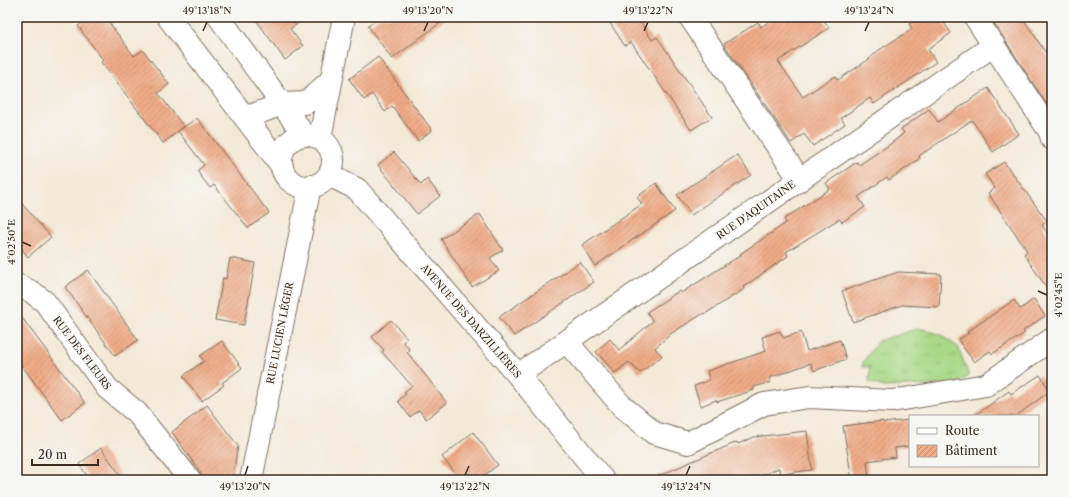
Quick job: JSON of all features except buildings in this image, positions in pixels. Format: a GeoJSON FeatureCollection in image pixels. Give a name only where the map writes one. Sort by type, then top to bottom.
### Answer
{"type":"FeatureCollection","features":[{"type":"Feature","properties":{"kind":"street"},"geometry":{"type":"LineString","coordinates":[[168,17],[282,166],[285,174],[290,180],[298,185],[310,186],[323,181],[329,175],[333,158],[331,150],[326,143],[312,137],[296,137],[289,142],[284,149],[282,166]]}},
{"type":"Feature","properties":{"kind":"street"},"geometry":{"type":"LineString","coordinates":[[219,17],[282,104],[312,137]]}},
{"type":"Feature","properties":{"kind":"street"},"geometry":{"type":"LineString","coordinates":[[312,137],[331,80],[344,17]]}},
{"type":"Feature","properties":{"kind":"street"},"geometry":{"type":"LineString","coordinates":[[975,17],[1050,132],[1052,139]]}},
{"type":"Feature","properties":{"kind":"street"},"geometry":{"type":"LineString","coordinates":[[696,19],[800,180]]}},
{"type":"Feature","properties":{"kind":"street","name":"RUE D'AQUITAINE"},"geometry":{"type":"LineString","coordinates":[[518,374],[994,45]]}},
{"type":"Feature","properties":{"kind":"street"},"geometry":{"type":"LineString","coordinates":[[245,118],[282,104],[306,103],[331,80]]}},
{"type":"Feature","properties":{"kind":"street","name":"AVENUE DES DARZILLIÈRES"},"geometry":{"type":"LineString","coordinates":[[329,175],[358,189],[518,374],[603,480]]}},
{"type":"Feature","properties":{"kind":"street","name":"RUE LUCIEN LÉGER"},"geometry":{"type":"LineString","coordinates":[[251,480],[310,186]]}},
{"type":"Feature","properties":{"kind":"street","name":"RUE DES FLEURS"},"geometry":{"type":"LineString","coordinates":[[17,285],[32,292],[45,302],[107,388],[137,414],[190,480]]}},
{"type":"Feature","properties":{"kind":"street"},"geometry":{"type":"LineString","coordinates":[[566,341],[622,406],[654,433],[688,443],[764,404],[809,396],[892,401],[986,385],[1052,339]]}},
{"type":"Feature","properties":{"kind":"green space"},"geometry":{"type":"Polygon","coordinates":[[[919,328],[939,334],[958,347],[969,376],[956,384],[884,387],[869,382],[870,367],[862,367],[864,361],[878,341],[919,328]]]}}]}
